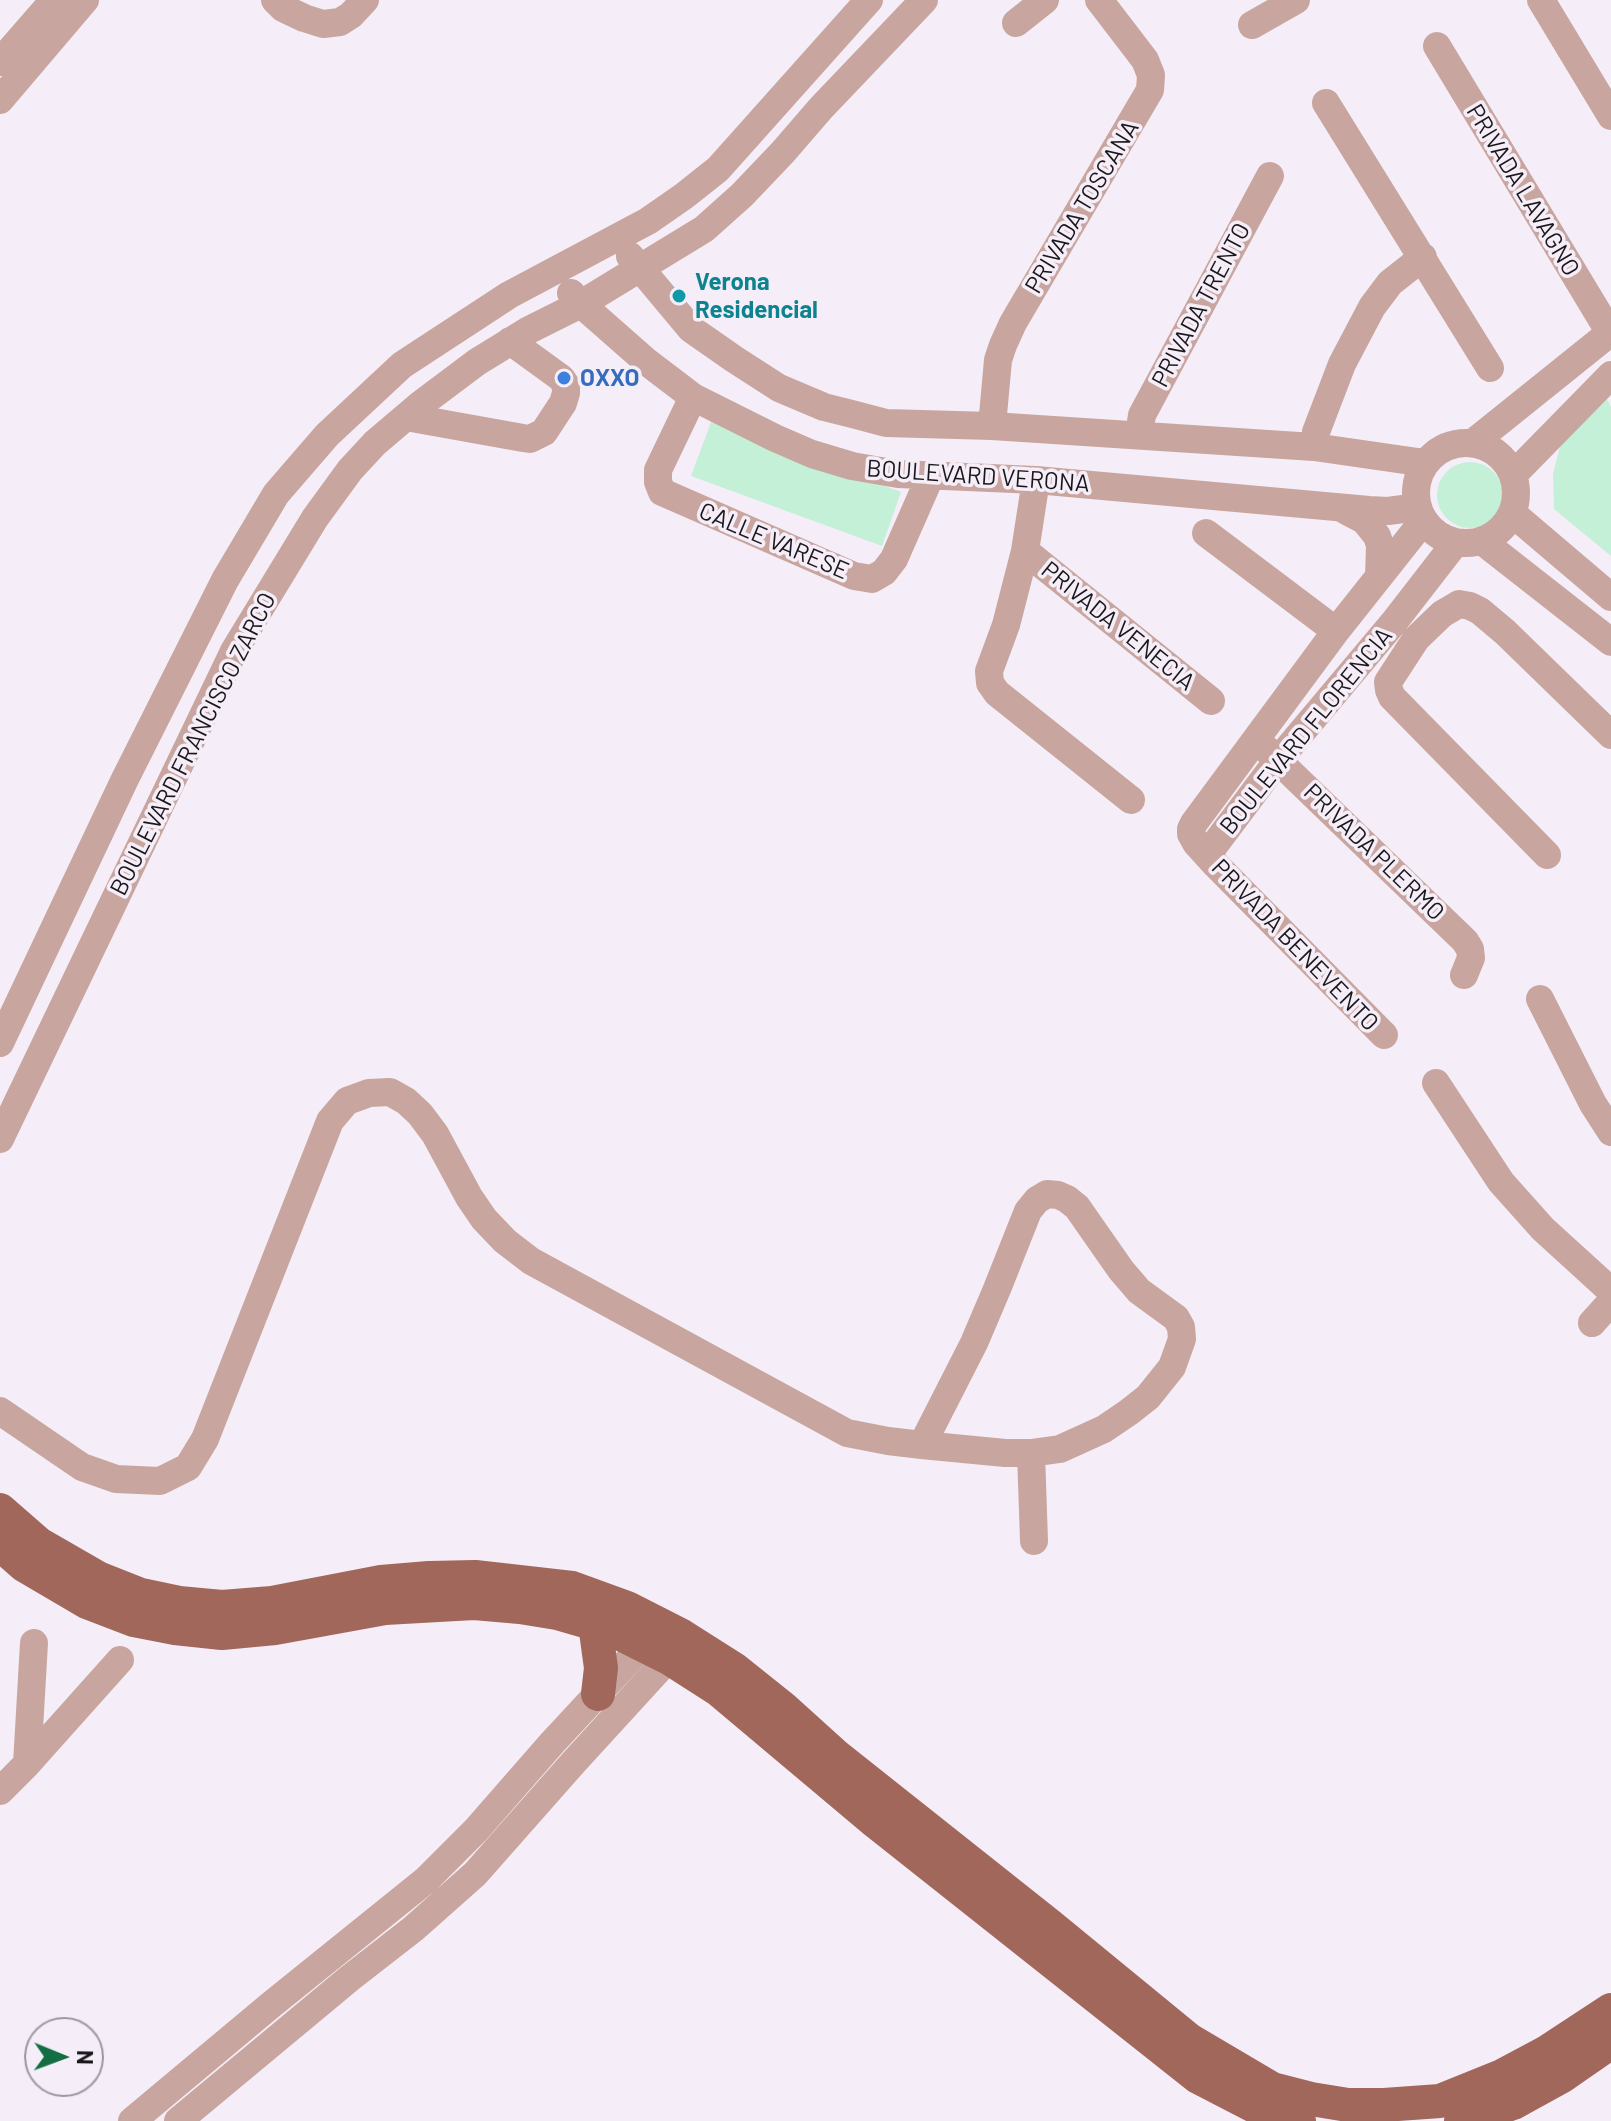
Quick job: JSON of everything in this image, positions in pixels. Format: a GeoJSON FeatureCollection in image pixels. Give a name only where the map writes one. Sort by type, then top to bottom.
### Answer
{"type":"FeatureCollection","features":[{"type":"Feature","properties":{"kind":"main road"},"geometry":{"type":"LineString","coordinates":[[0,1510],[39,1544],[98,1578],[141,1595],[179,1603],[222,1607],[272,1603],[381,1582],[475,1577],[572,1588],[627,1608],[663,1641]]}},
{"type":"Feature","properties":{"kind":"main road"},"geometry":{"type":"LineString","coordinates":[[0,1544],[24,1565],[87,1602],[134,1620],[175,1628],[222,1633],[275,1628],[385,1608],[474,1603],[557,1613],[663,1641],[734,1669],[1078,1964],[1198,2077],[1264,2111],[1299,2121]]}},
{"type":"Feature","properties":{"kind":"main road"},"geometry":{"type":"LineString","coordinates":[[595,1624],[601,1668],[598,1694]]}},
{"type":"Feature","properties":{"kind":"main road"},"geometry":{"type":"LineString","coordinates":[[1078,1964],[1189,2040],[1272,2089],[1348,2105],[1440,2101],[1502,2076],[1547,2052],[1611,2010]]}},
{"type":"Feature","properties":{"kind":"main road"},"geometry":{"type":"LineString","coordinates":[[1461,2121],[1513,2103],[1562,2076],[1611,2042]]}},
{"type":"Feature","properties":{"kind":"street"},"geometry":{"type":"LineString","coordinates":[[0,62],[54,0]]}},
{"type":"Feature","properties":{"kind":"street"},"geometry":{"type":"LineString","coordinates":[[0,100],[85,0]]}},
{"type":"Feature","properties":{"kind":"street"},"geometry":{"type":"LineString","coordinates":[[275,0],[283,8],[323,24],[340,22],[365,0]]}},
{"type":"Feature","properties":{"kind":"street","name":"BOULEVARD FRANCISCO ZARCO"},"geometry":{"type":"LineString","coordinates":[[0,1043],[225,580],[276,494],[327,435],[402,365],[509,295],[648,221],[718,169],[869,0]]}},
{"type":"Feature","properties":{"kind":"street","name":"BOULEVARD FRANCISCO ZARCO"},"geometry":{"type":"LineString","coordinates":[[0,1139],[234,651],[315,518],[350,470],[375,443],[477,362],[581,304],[704,229],[742,195],[924,0]]}},
{"type":"Feature","properties":{"kind":"street"},"geometry":{"type":"LineString","coordinates":[[1016,23],[1045,0]]}},
{"type":"Feature","properties":{"kind":"street","name":"PRIVADA TOSCANA"},"geometry":{"type":"LineString","coordinates":[[992,426],[998,360],[1013,323],[1150,90],[1151,75],[1145,60],[1099,0]]}},
{"type":"Feature","properties":{"kind":"street"},"geometry":{"type":"LineString","coordinates":[[1252,25],[1296,0]]}},
{"type":"Feature","properties":{"kind":"street"},"geometry":{"type":"LineString","coordinates":[[1541,0],[1611,116]]}},
{"type":"Feature","properties":{"kind":"street","name":"PRIVADA LAVAGNO"},"geometry":{"type":"LineString","coordinates":[[1437,46],[1610,332]]}},
{"type":"Feature","properties":{"kind":"street"},"geometry":{"type":"LineString","coordinates":[[1326,103],[1490,368]]}},
{"type":"Feature","properties":{"kind":"street","name":"PRIVADA TRENTO"},"geometry":{"type":"LineString","coordinates":[[1139,435],[1142,415],[1270,176]]}},
{"type":"Feature","properties":{"kind":"street","name":"BOULEVARD VERONA"},"geometry":{"type":"LineString","coordinates":[[615,238],[691,329],[779,388],[824,407],[886,423],[992,426],[1314,447],[1425,463]]}},
{"type":"Feature","properties":{"kind":"street"},"geometry":{"type":"LineString","coordinates":[[1314,447],[1316,432],[1342,364],[1372,307],[1390,283],[1423,257]]}},
{"type":"Feature","properties":{"kind":"street","name":"BOULEVARD VERONA"},"geometry":{"type":"LineString","coordinates":[[552,271],[581,304],[647,362],[693,397],[775,438],[852,466],[930,477],[1036,480],[1421,514]]}},
{"type":"Feature","properties":{"kind":"street"},"geometry":{"type":"LineString","coordinates":[[1474,442],[1610,332]]}},
{"type":"Feature","properties":{"kind":"street"},"geometry":{"type":"LineString","coordinates":[[406,417],[530,439],[544,432],[563,403],[566,385],[561,378],[510,341]]}},
{"type":"Feature","properties":{"kind":"street"},"geometry":{"type":"LineString","coordinates":[[1513,475],[1609,384],[1585,354]]}},
{"type":"Feature","properties":{"kind":"street","name":"CALLE VARESE"},"geometry":{"type":"LineString","coordinates":[[693,397],[658,470],[662,492],[854,576],[872,579],[884,572],[894,559],[930,477]]}},
{"type":"Feature","properties":{"kind":"street"},"geometry":{"type":"LineString","coordinates":[[1469,542],[1495,534],[1505,525],[1517,494],[1505,459],[1491,448],[1474,442],[1455,443],[1438,450],[1425,463],[1418,477],[1416,492],[1421,514],[1444,538],[1469,542],[1611,642]]}},
{"type":"Feature","properties":{"kind":"street","name":"PRIVADA VENECIA"},"geometry":{"type":"LineString","coordinates":[[1036,480],[1025,551],[1006,625],[989,671],[990,683],[1007,702],[1131,800]]}},
{"type":"Feature","properties":{"kind":"street"},"geometry":{"type":"LineString","coordinates":[[1341,508],[1364,520],[1377,536],[1380,545],[1379,577]]}},
{"type":"Feature","properties":{"kind":"street"},"geometry":{"type":"LineString","coordinates":[[1512,513],[1611,597]]}},
{"type":"Feature","properties":{"kind":"street","name":"BOULEVARD FLORENCIA"},"geometry":{"type":"LineString","coordinates":[[1421,514],[1379,577],[1194,823],[1191,829],[1193,839],[1207,855],[1279,759],[1394,622],[1469,542]]}},
{"type":"Feature","properties":{"kind":"street"},"geometry":{"type":"LineString","coordinates":[[1206,533],[1336,631]]}},
{"type":"Feature","properties":{"kind":"street","name":"PRIVADA VENECIA"},"geometry":{"type":"LineString","coordinates":[[1025,551],[1211,701]]}},
{"type":"Feature","properties":{"kind":"street"},"geometry":{"type":"LineString","coordinates":[[1547,855],[1392,697],[1388,682],[1416,639],[1449,608],[1459,604],[1470,606],[1505,632],[1611,735]]}},
{"type":"Feature","properties":{"kind":"street"},"geometry":{"type":"LineString","coordinates":[[1394,622],[1416,639]]}},
{"type":"Feature","properties":{"kind":"street","name":"PRIVADA PLERMO"},"geometry":{"type":"LineString","coordinates":[[1255,740],[1279,759],[1465,941],[1471,958],[1464,975]]}},
{"type":"Feature","properties":{"kind":"street","name":"PRIVADA BENEVENTO"},"geometry":{"type":"LineString","coordinates":[[1207,855],[1384,1035]]}},
{"type":"Feature","properties":{"kind":"street"},"geometry":{"type":"LineString","coordinates":[[1540,999],[1593,1104],[1611,1132]]}},
{"type":"Feature","properties":{"kind":"street"},"geometry":{"type":"LineString","coordinates":[[1436,1083],[1501,1182],[1543,1229],[1611,1291]]}},
{"type":"Feature","properties":{"kind":"street"},"geometry":{"type":"LineString","coordinates":[[0,1411],[82,1467],[116,1479],[160,1481],[188,1467],[205,1439],[330,1121],[347,1101],[369,1093],[390,1092],[420,1114],[435,1134],[484,1219],[505,1241],[531,1261],[847,1433],[888,1441],[922,1445],[1005,1453],[1060,1449],[1104,1429],[1148,1397],[1172,1367],[1182,1339],[1181,1327],[1176,1318],[1139,1291],[1077,1207],[1058,1195],[1047,1194],[1028,1211],[974,1343],[922,1445]]}},
{"type":"Feature","properties":{"kind":"street"},"geometry":{"type":"LineString","coordinates":[[1592,1323],[1611,1302]]}},
{"type":"Feature","properties":{"kind":"street"},"geometry":{"type":"LineString","coordinates":[[1031,1453],[1034,1541]]}},
{"type":"Feature","properties":{"kind":"street"},"geometry":{"type":"LineString","coordinates":[[132,2121],[426,1880],[476,1830],[598,1694],[663,1641]]}},
{"type":"Feature","properties":{"kind":"street"},"geometry":{"type":"LineString","coordinates":[[178,2121],[413,1929],[475,1874],[563,1774],[663,1641]]}},
{"type":"Feature","properties":{"kind":"street"},"geometry":{"type":"LineString","coordinates":[[27,1764],[34,1643]]}},
{"type":"Feature","properties":{"kind":"street"},"geometry":{"type":"LineString","coordinates":[[0,1791],[120,1660]]}},
{"type":"Feature","properties":{"kind":"green space"},"geometry":{"type":"Polygon","coordinates":[[[1607,399],[1611,407],[1611,556],[1554,509],[1553,474],[1560,446],[1607,399]]]}},
{"type":"Feature","properties":{"kind":"green space"},"geometry":{"type":"Polygon","coordinates":[[[711,422],[901,492],[882,546],[691,476],[711,422]]]}},
{"type":"Feature","properties":{"kind":"green space"},"geometry":{"type":"Polygon","coordinates":[[[1476,462],[1494,471],[1501,482],[1501,508],[1494,519],[1483,526],[1464,528],[1446,519],[1439,508],[1437,489],[1446,471],[1457,464],[1476,462]]]}},
{"type":"Feature","properties":{"kind":"place","name":"Verona Residencial"},"geometry":{"type":"Point","coordinates":[679,296]}},
{"type":"Feature","properties":{"kind":"place","name":"OXXO"},"geometry":{"type":"Point","coordinates":[564,378]}}]}
